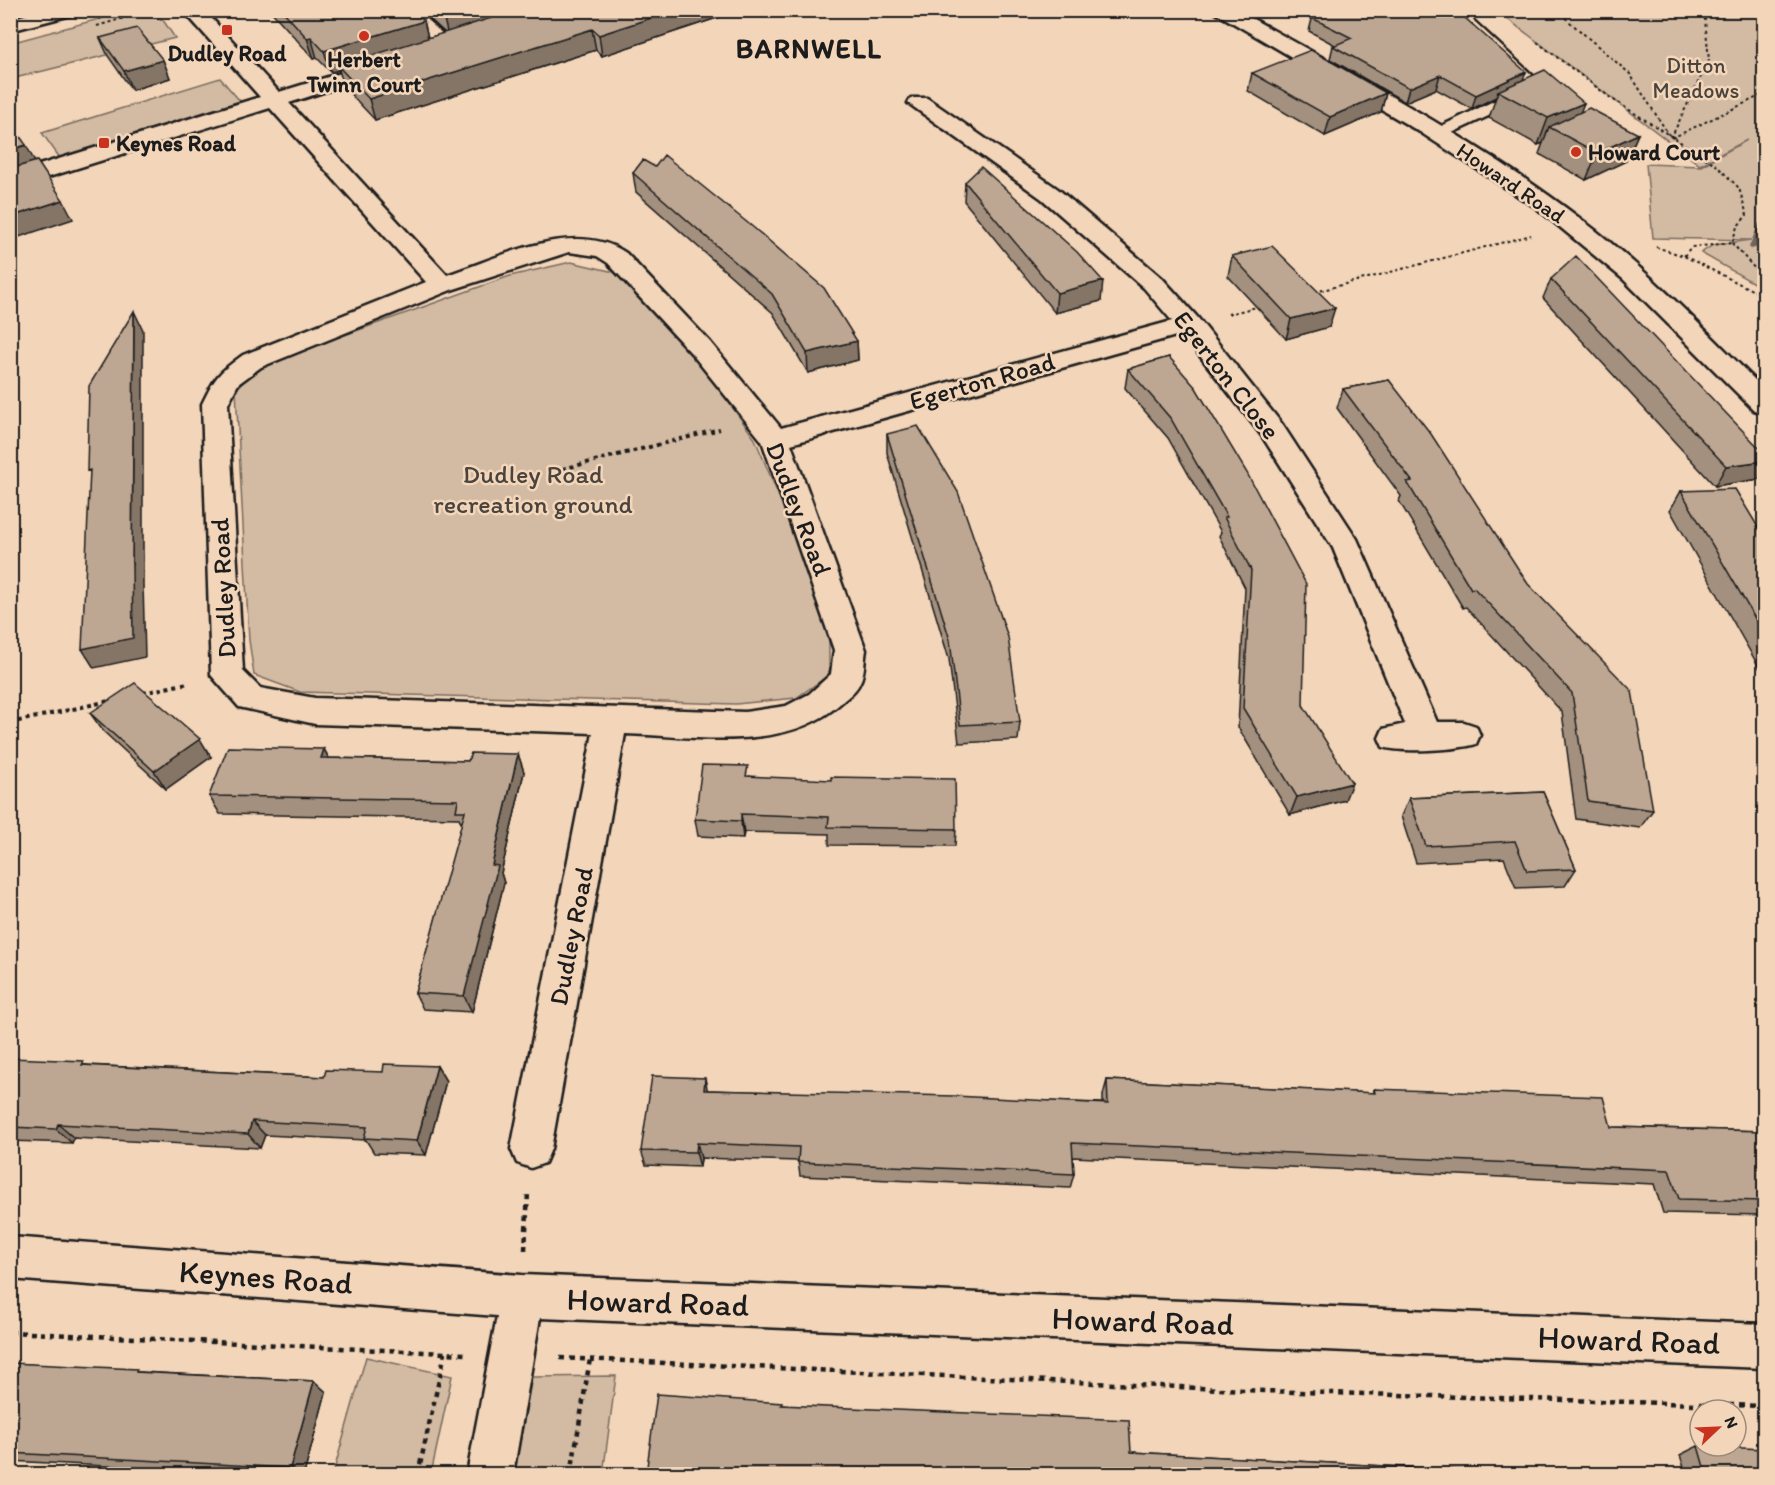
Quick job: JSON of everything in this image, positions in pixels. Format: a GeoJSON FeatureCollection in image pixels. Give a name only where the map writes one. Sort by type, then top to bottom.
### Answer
{"type":"FeatureCollection","features":[{"type":"Feature","properties":{"kind":"street"},"geometry":{"type":"LineString","coordinates":[[10,25],[68,10]]}},
{"type":"Feature","properties":{"kind":"street"},"geometry":{"type":"LineString","coordinates":[[193,10],[272,100],[442,285]]}},
{"type":"Feature","properties":{"kind":"street","name":"Howard Road"},"geometry":{"type":"LineString","coordinates":[[1221,10],[1439,134],[1496,170],[1572,224],[1675,316],[1764,404]]}},
{"type":"Feature","properties":{"kind":"street"},"geometry":{"type":"LineString","coordinates":[[428,52],[458,43]]}},
{"type":"Feature","properties":{"kind":"street"},"geometry":{"type":"LineString","coordinates":[[10,182],[408,58]]}},
{"type":"Feature","properties":{"kind":"street","name":"Egerton Close"},"geometry":{"type":"LineString","coordinates":[[919,103],[1050,194],[1153,284],[1189,324],[1272,430],[1347,546],[1410,736],[1464,735]]}},
{"type":"Feature","properties":{"kind":"street","name":"Dudley Road"},"geometry":{"type":"LineString","coordinates":[[569,245],[604,249],[617,258],[702,348],[767,429],[850,650],[846,679],[820,703],[792,718],[745,725],[315,711],[250,698],[227,675],[215,404],[227,379],[252,361],[442,285],[550,249],[569,245]]}},
{"type":"Feature","properties":{"kind":"street","name":"Egerton Road"},"geometry":{"type":"LineString","coordinates":[[767,429],[1189,324]]}},
{"type":"Feature","properties":{"kind":"street","name":"Dudley Road"},"geometry":{"type":"LineString","coordinates":[[531,1149],[611,722]]}},
{"type":"Feature","properties":{"kind":"street","name":"Keynes Road"},"geometry":{"type":"LineString","coordinates":[[10,1258],[522,1296]]}},
{"type":"Feature","properties":{"kind":"street"},"geometry":{"type":"LineString","coordinates":[[490,1474],[522,1296]]}},
{"type":"Feature","properties":{"kind":"street","name":"Howard Road"},"geometry":{"type":"LineString","coordinates":[[522,1296],[1764,1346]]}},
{"type":"Feature","properties":{"kind":"lane"},"geometry":{"type":"LineString","coordinates":[[405,10],[458,43]]}},
{"type":"Feature","properties":{"kind":"lane"},"geometry":{"type":"LineString","coordinates":[[1439,134],[1536,87],[1452,10]]}},
{"type":"Feature","properties":{"kind":"path"},"geometry":{"type":"LineString","coordinates":[[1556,10],[1630,74],[1671,138]]}},
{"type":"Feature","properties":{"kind":"path"},"geometry":{"type":"LineString","coordinates":[[1671,138],[1709,60],[1704,10]]}},
{"type":"Feature","properties":{"kind":"path"},"geometry":{"type":"LineString","coordinates":[[1532,38],[1612,99],[1689,149],[1699,158],[1715,164],[1739,188],[1747,215],[1737,227],[1732,243]]}},
{"type":"Feature","properties":{"kind":"path"},"geometry":{"type":"LineString","coordinates":[[1671,138],[1764,94]]}},
{"type":"Feature","properties":{"kind":"path"},"geometry":{"type":"LineString","coordinates":[[1314,292],[1572,224]]}},
{"type":"Feature","properties":{"kind":"path"},"geometry":{"type":"LineString","coordinates":[[1732,243],[1764,279]]}},
{"type":"Feature","properties":{"kind":"path"},"geometry":{"type":"LineString","coordinates":[[1732,243],[1691,247],[1684,256],[1764,296]]}},
{"type":"Feature","properties":{"kind":"path"},"geometry":{"type":"LineString","coordinates":[[1189,324],[1271,303]]}},
{"type":"Feature","properties":{"kind":"path"},"geometry":{"type":"LineString","coordinates":[[555,471],[767,429]]}},
{"type":"Feature","properties":{"kind":"path"},"geometry":{"type":"LineString","coordinates":[[136,695],[227,675]]}},
{"type":"Feature","properties":{"kind":"path"},"geometry":{"type":"LineString","coordinates":[[10,723],[113,700]]}},
{"type":"Feature","properties":{"kind":"path"},"geometry":{"type":"LineString","coordinates":[[522,1296],[531,1149]]}},
{"type":"Feature","properties":{"kind":"path"},"geometry":{"type":"LineString","coordinates":[[10,1332],[1264,1391],[1764,1406]]}},
{"type":"Feature","properties":{"kind":"path"},"geometry":{"type":"LineString","coordinates":[[418,1474],[445,1353]]}},
{"type":"Feature","properties":{"kind":"path"},"geometry":{"type":"LineString","coordinates":[[571,1474],[590,1359]]}},
{"type":"Feature","properties":{"kind":"green space"},"geometry":{"type":"Polygon","coordinates":[[[132,10],[163,20],[175,38],[11,79],[10,43],[132,10]]]}},
{"type":"Feature","properties":{"kind":"green space","name":"Ditton Meadows"},"geometry":{"type":"Polygon","coordinates":[[[1497,11],[1764,11],[1764,289],[1701,253],[1713,245],[1751,240],[1653,238],[1646,164],[1701,166],[1747,140],[1700,165],[1497,11]]]}},
{"type":"Feature","properties":{"kind":"green space"},"geometry":{"type":"Polygon","coordinates":[[[220,78],[240,101],[60,158],[42,133],[220,78]]]}},
{"type":"Feature","properties":{"kind":"green space","name":"Dudley Road recreation ground"},"geometry":{"type":"Polygon","coordinates":[[[571,262],[614,272],[688,345],[755,439],[829,617],[829,675],[796,698],[736,704],[300,692],[254,675],[249,640],[236,390],[252,372],[283,357],[510,276],[571,262]]]}},
{"type":"Feature","properties":{"kind":"green space"},"geometry":{"type":"Polygon","coordinates":[[[366,1357],[452,1376],[431,1474],[333,1474],[366,1357]]]}},
{"type":"Feature","properties":{"kind":"green space"},"geometry":{"type":"Polygon","coordinates":[[[616,1376],[603,1474],[514,1474],[532,1377],[616,1376]]]}},
{"type":"Feature","properties":{"kind":"building"},"geometry":{"type":"Polygon","coordinates":[[[282,10],[412,10],[424,21],[324,51],[311,37],[307,38],[282,10]]]}},
{"type":"Feature","properties":{"kind":"building"},"geometry":{"type":"Polygon","coordinates":[[[438,10],[459,10],[443,15],[438,10]]]}},
{"type":"Feature","properties":{"kind":"building"},"geometry":{"type":"Polygon","coordinates":[[[517,10],[675,10],[599,35],[592,29],[369,99],[338,66],[517,10]]]}},
{"type":"Feature","properties":{"kind":"building"},"geometry":{"type":"Polygon","coordinates":[[[1324,10],[1456,10],[1526,72],[1476,95],[1440,75],[1409,88],[1333,46],[1352,38],[1312,18],[1327,12],[1324,10]]]}},
{"type":"Feature","properties":{"kind":"building"},"geometry":{"type":"Polygon","coordinates":[[[137,28],[163,60],[124,71],[100,38],[137,28]]]}},
{"type":"Feature","properties":{"kind":"building"},"geometry":{"type":"Polygon","coordinates":[[[1311,50],[1386,93],[1330,117],[1252,73],[1311,50]]]}},
{"type":"Feature","properties":{"kind":"building"},"geometry":{"type":"Polygon","coordinates":[[[1545,70],[1584,103],[1548,118],[1498,91],[1545,70]]]}},
{"type":"Feature","properties":{"kind":"building"},"geometry":{"type":"Polygon","coordinates":[[[1589,108],[1638,134],[1597,153],[1549,127],[1589,108]]]}},
{"type":"Feature","properties":{"kind":"building"},"geometry":{"type":"Polygon","coordinates":[[[10,122],[26,145],[10,150],[10,122]]]}},
{"type":"Feature","properties":{"kind":"building"},"geometry":{"type":"Polygon","coordinates":[[[664,155],[824,288],[857,341],[807,353],[772,294],[633,173],[643,160],[655,167],[664,155]]]}},
{"type":"Feature","properties":{"kind":"building"},"geometry":{"type":"Polygon","coordinates":[[[37,161],[63,200],[10,217],[10,169],[37,161]]]}},
{"type":"Feature","properties":{"kind":"building"},"geometry":{"type":"Polygon","coordinates":[[[981,167],[1077,252],[1103,281],[1057,293],[965,182],[981,167]]]}},
{"type":"Feature","properties":{"kind":"building"},"geometry":{"type":"Polygon","coordinates":[[[1272,246],[1335,308],[1291,319],[1232,256],[1272,246]]]}},
{"type":"Feature","properties":{"kind":"building"},"geometry":{"type":"Polygon","coordinates":[[[1576,256],[1764,453],[1764,461],[1726,466],[1551,279],[1576,256]]]}},
{"type":"Feature","properties":{"kind":"building"},"geometry":{"type":"Polygon","coordinates":[[[134,311],[133,638],[82,649],[90,470],[87,471],[89,386],[134,311]]]}},
{"type":"Feature","properties":{"kind":"building"},"geometry":{"type":"Polygon","coordinates":[[[1169,357],[1196,388],[1247,473],[1306,584],[1303,705],[1352,783],[1297,797],[1243,708],[1251,570],[1224,517],[1227,517],[1171,419],[1128,369],[1169,357]]]}},
{"type":"Feature","properties":{"kind":"building"},"geometry":{"type":"Polygon","coordinates":[[[1389,380],[1431,434],[1528,584],[1632,691],[1653,810],[1588,801],[1572,693],[1474,588],[1471,589],[1407,482],[1412,481],[1343,389],[1389,380]]]}},
{"type":"Feature","properties":{"kind":"building"},"geometry":{"type":"Polygon","coordinates":[[[918,426],[958,492],[1008,637],[1020,722],[960,725],[950,640],[887,434],[918,426]]]}},
{"type":"Feature","properties":{"kind":"building"},"geometry":{"type":"Polygon","coordinates":[[[1735,489],[1764,537],[1764,634],[1681,491],[1735,489]]]}},
{"type":"Feature","properties":{"kind":"building"},"geometry":{"type":"Polygon","coordinates":[[[135,683],[200,739],[154,771],[90,713],[135,683]]]}},
{"type":"Feature","properties":{"kind":"building"},"geometry":{"type":"Polygon","coordinates":[[[228,747],[324,749],[321,758],[468,761],[471,753],[518,754],[492,865],[498,866],[464,996],[415,993],[465,811],[456,811],[458,800],[209,796],[228,747]]]}},
{"type":"Feature","properties":{"kind":"building"},"geometry":{"type":"Polygon","coordinates":[[[702,765],[748,766],[746,776],[831,780],[831,777],[955,779],[956,829],[828,827],[829,817],[741,814],[741,821],[695,819],[702,765]]]}},
{"type":"Feature","properties":{"kind":"building"},"geometry":{"type":"Polygon","coordinates":[[[1543,792],[1576,869],[1527,871],[1515,841],[1426,846],[1409,798],[1543,792]]]}},
{"type":"Feature","properties":{"kind":"building"},"geometry":{"type":"Polygon","coordinates":[[[10,1058],[84,1061],[82,1065],[324,1077],[326,1070],[383,1072],[384,1064],[437,1066],[417,1141],[364,1138],[367,1127],[252,1121],[248,1134],[58,1124],[56,1129],[10,1127],[10,1058]]]}},
{"type":"Feature","properties":{"kind":"building"},"geometry":{"type":"Polygon","coordinates":[[[652,1076],[705,1078],[704,1090],[955,1096],[1108,1104],[1107,1080],[1375,1093],[1374,1089],[1603,1097],[1611,1127],[1764,1131],[1764,1201],[1679,1199],[1669,1170],[1072,1143],[1074,1174],[798,1162],[799,1147],[697,1143],[696,1152],[641,1151],[652,1076]]]}},
{"type":"Feature","properties":{"kind":"building"},"geometry":{"type":"Polygon","coordinates":[[[10,1363],[314,1381],[290,1468],[10,1453],[10,1363]]]}},
{"type":"Feature","properties":{"kind":"building"},"geometry":{"type":"Polygon","coordinates":[[[657,1394],[782,1403],[781,1405],[1129,1420],[1131,1452],[1532,1474],[646,1474],[657,1394]]]}},
{"type":"Feature","properties":{"kind":"building"},"geometry":{"type":"Polygon","coordinates":[[[1748,1448],[1764,1449],[1764,1474],[1706,1474],[1701,1458],[1748,1458],[1748,1448]]]}},
{"type":"Feature","properties":{"kind":"building"},"geometry":{"type":"Polygon","coordinates":[[[1536,1470],[1645,1474],[1537,1474],[1536,1470]]]}},
{"type":"Feature","properties":{"kind":"waterway"},"geometry":{"type":"LineString","coordinates":[[1754,247],[1764,223]]}},
{"type":"Feature","properties":{"kind":"place","name":"Dudley Road"},"geometry":{"type":"Point","coordinates":[227,30]}},
{"type":"Feature","properties":{"kind":"place","name":"Herbert Twinn Court"},"geometry":{"type":"Point","coordinates":[364,36]}},
{"type":"Feature","properties":{"kind":"place","name":"Keynes Road"},"geometry":{"type":"Point","coordinates":[104,143]}},
{"type":"Feature","properties":{"kind":"place","name":"Howard Court"},"geometry":{"type":"Point","coordinates":[1576,152]}},
{"type":"Feature","properties":{"kind":"district","name":"BARNWELL"},"geometry":{"type":"Point","coordinates":[809,48]}}]}
